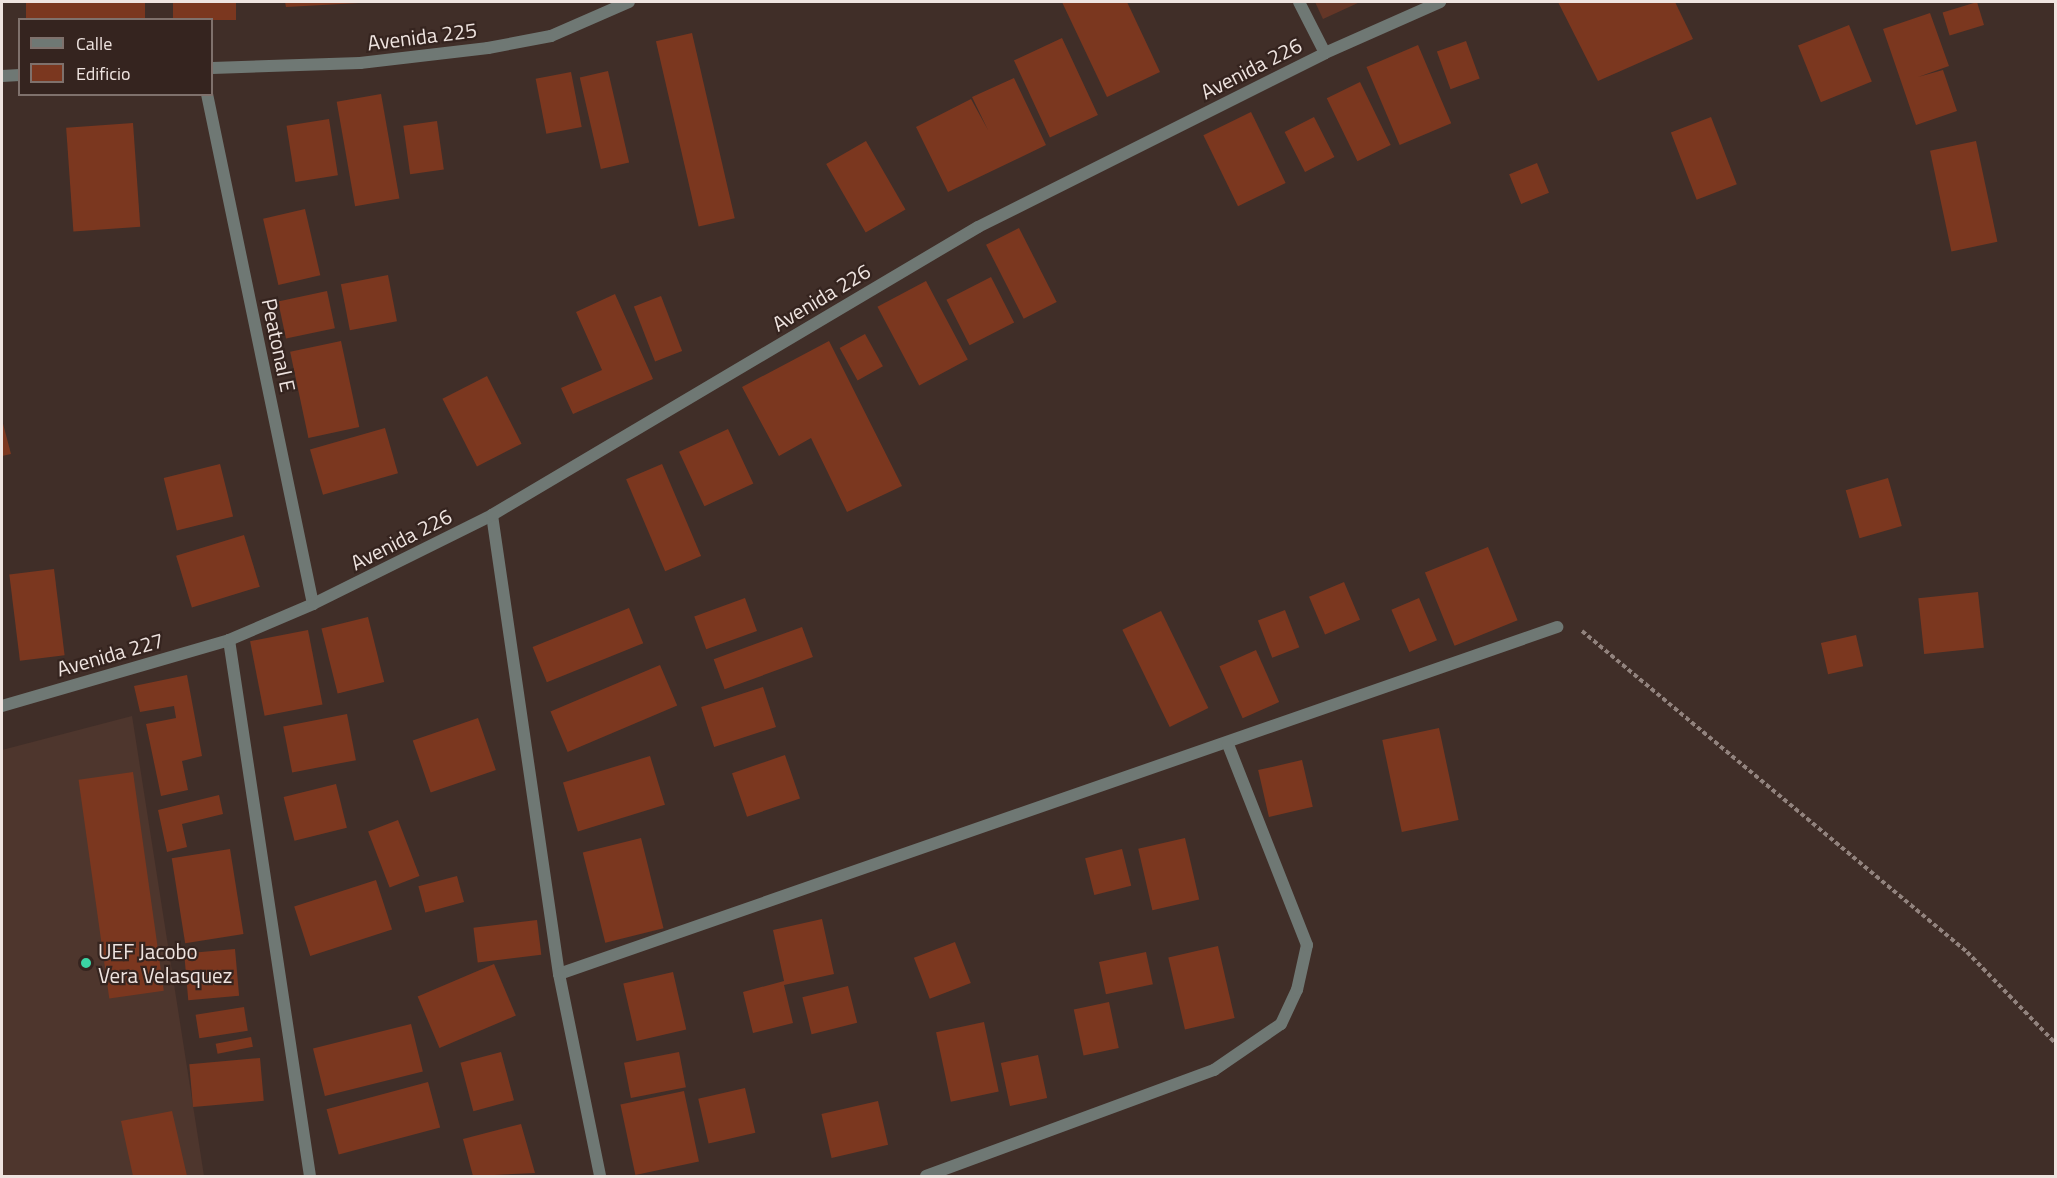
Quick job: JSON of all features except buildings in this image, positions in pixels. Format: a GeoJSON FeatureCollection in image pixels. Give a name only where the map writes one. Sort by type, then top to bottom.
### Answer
{"type":"FeatureCollection","features":[{"type":"Feature","properties":{"kind":"street","name":"Avenida 225"},"geometry":{"type":"LineString","coordinates":[[213,68],[360,63],[488,48],[551,36],[629,2]]}},
{"type":"Feature","properties":{"kind":"street"},"geometry":{"type":"LineString","coordinates":[[1299,2],[1325,53]]}},
{"type":"Feature","properties":{"kind":"street","name":"Avenida 226"},"geometry":{"type":"LineString","coordinates":[[229,640],[313,604],[492,515],[978,226],[1325,53],[1440,2]]}},
{"type":"Feature","properties":{"kind":"street"},"geometry":{"type":"LineString","coordinates":[[2,76],[18,75]]}},
{"type":"Feature","properties":{"kind":"street","name":"Peatonal E"},"geometry":{"type":"LineString","coordinates":[[207,96],[313,604]]}},
{"type":"Feature","properties":{"kind":"street"},"geometry":{"type":"LineString","coordinates":[[492,515],[559,974],[600,1176]]}},
{"type":"Feature","properties":{"kind":"street"},"geometry":{"type":"LineString","coordinates":[[559,974],[1228,744],[1557,627]]}},
{"type":"Feature","properties":{"kind":"street"},"geometry":{"type":"LineString","coordinates":[[229,640],[310,1176]]}},
{"type":"Feature","properties":{"kind":"street","name":"Avenida 227"},"geometry":{"type":"LineString","coordinates":[[2,706],[229,640]]}},
{"type":"Feature","properties":{"kind":"street"},"geometry":{"type":"LineString","coordinates":[[926,1176],[1214,1070],[1281,1024],[1297,990],[1307,945],[1228,744]]}},
{"type":"Feature","properties":{"kind":"path"},"geometry":{"type":"LineString","coordinates":[[1557,627],[1574,627],[1594,638],[1615,662],[1967,952],[2055,1044]]}},
{"type":"Feature","properties":{"kind":"shaded area"},"geometry":{"type":"Polygon","coordinates":[[[1315,2],[1360,2],[1323,19],[1315,2]]]}},
{"type":"Feature","properties":{"kind":"shaded area","name":"UEF Jacobo Vera Velasquez"},"geometry":{"type":"Polygon","coordinates":[[[132,716],[204,1176],[2,1176],[2,750],[132,716]]]}},
{"type":"Feature","properties":{"kind":"place","name":"UEF Jacobo Vera Velasquez"},"geometry":{"type":"Point","coordinates":[86,963]}}]}
